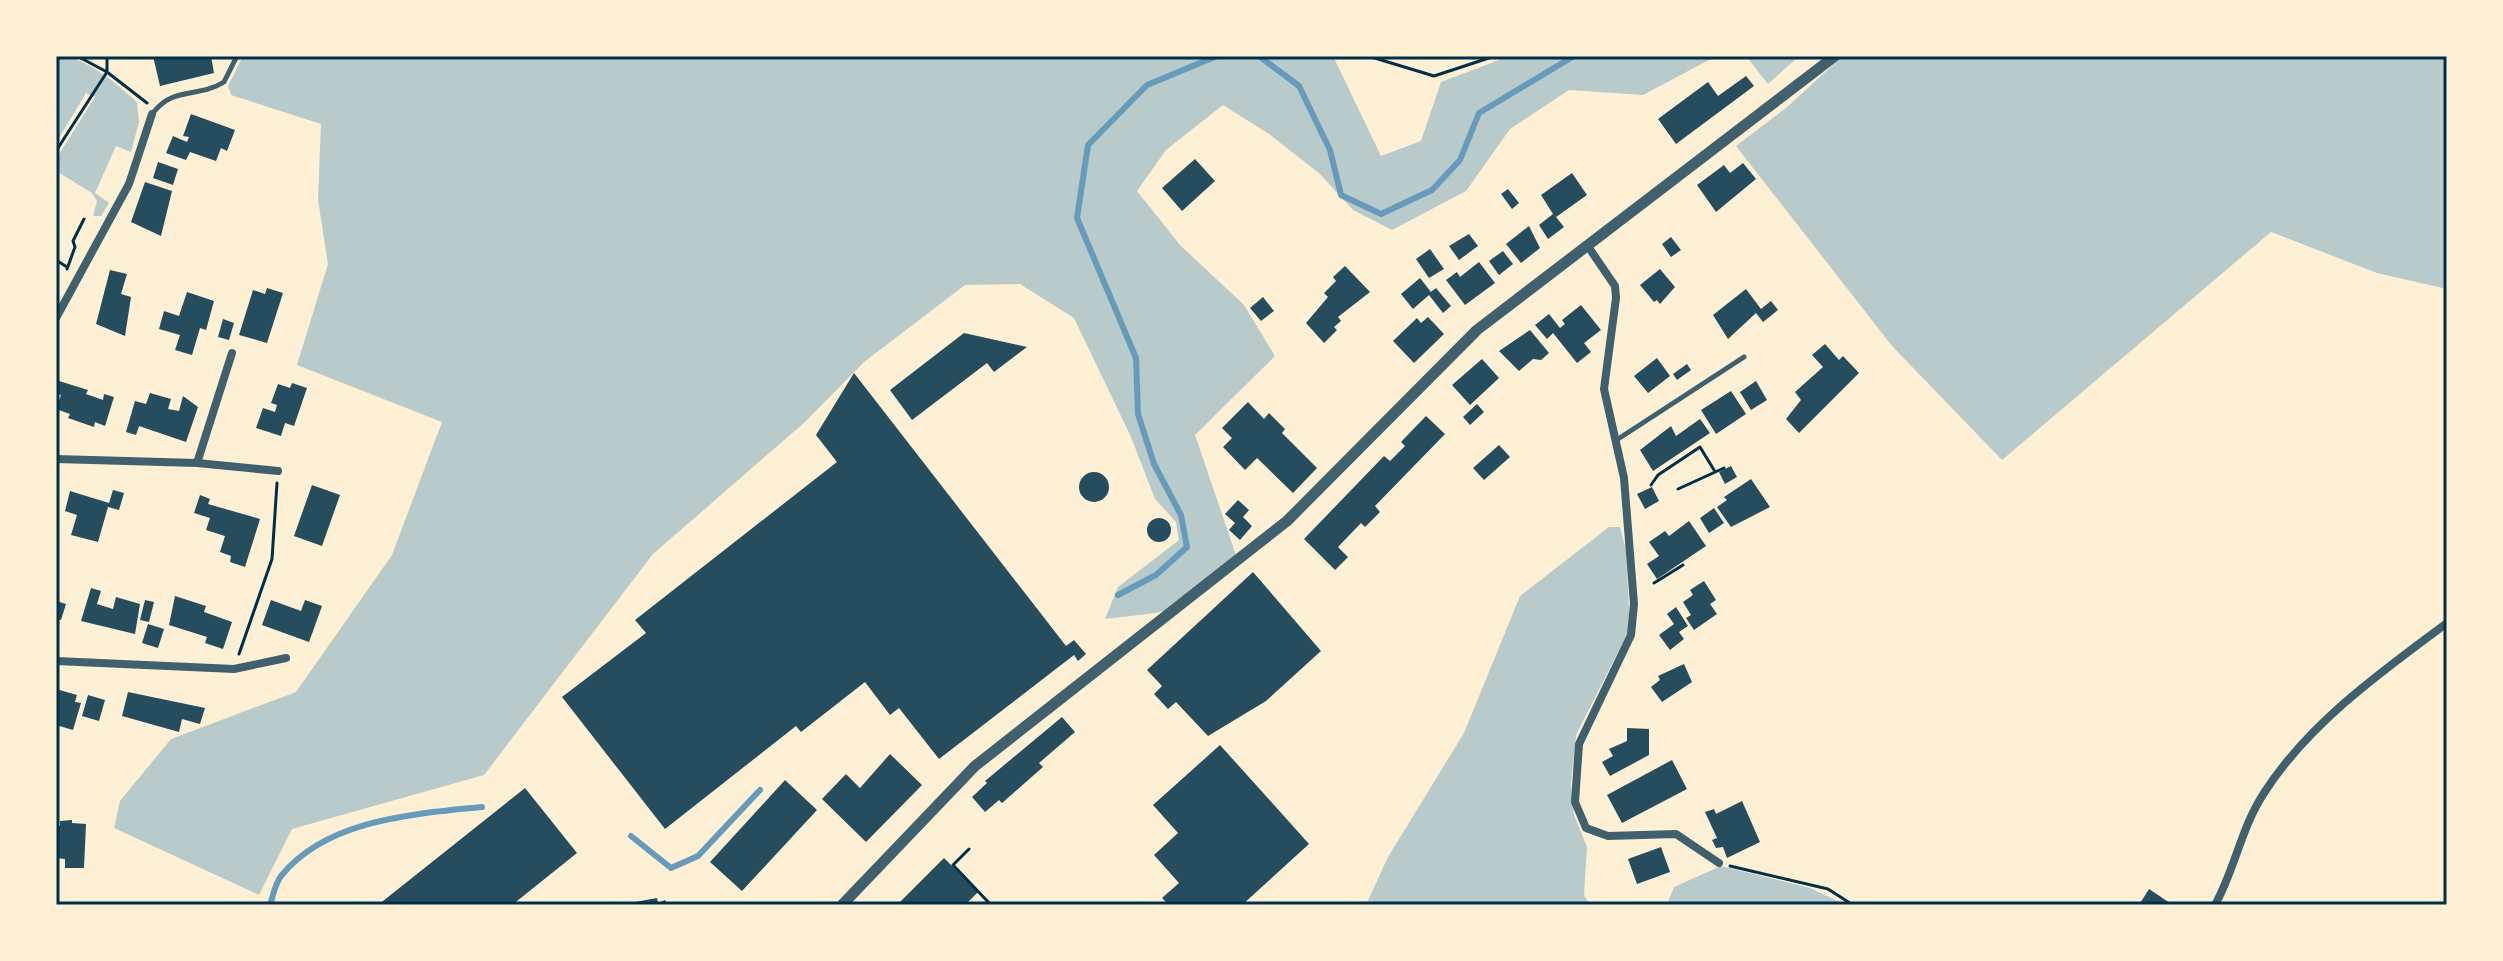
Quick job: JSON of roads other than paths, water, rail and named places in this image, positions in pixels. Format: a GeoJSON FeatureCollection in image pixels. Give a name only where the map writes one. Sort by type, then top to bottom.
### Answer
{"type":"FeatureCollection","features":[{"type":"Feature","properties":{"kind":"street"},"geometry":{"type":"LineString","coordinates":[[842,905],[975,766],[1287,521],[1477,330],[1835,56]]}},
{"type":"Feature","properties":{"kind":"street"},"geometry":{"type":"LineString","coordinates":[[56,318],[129,184],[152,114]]}},
{"type":"Feature","properties":{"kind":"street"},"geometry":{"type":"LineString","coordinates":[[1587,245],[1615,286],[1604,389],[1624,478],[1634,604],[1631,635],[1579,744],[1575,802],[1586,828],[1608,836],[1676,834],[1719,863]]}},
{"type":"Feature","properties":{"kind":"street"},"geometry":{"type":"LineString","coordinates":[[197,463],[232,353]]}},
{"type":"Feature","properties":{"kind":"street"},"geometry":{"type":"LineString","coordinates":[[56,459],[197,463],[278,471]]}},
{"type":"Feature","properties":{"kind":"street"},"geometry":{"type":"LineString","coordinates":[[2215,905],[2263,794],[2312,735],[2373,680],[2447,623]]}},
{"type":"Feature","properties":{"kind":"street"},"geometry":{"type":"LineString","coordinates":[[56,661],[234,669],[286,658]]}},
{"type":"Feature","properties":{"kind":"lane"},"geometry":{"type":"LineString","coordinates":[[152,114],[175,94],[200,91],[224,82],[237,56]]}},
{"type":"Feature","properties":{"kind":"lane"},"geometry":{"type":"LineString","coordinates":[[1615,441],[1744,357]]}},
{"type":"Feature","properties":{"kind":"waterway"},"geometry":{"type":"LineString","coordinates":[[1118,595],[1156,575],[1187,547],[1181,515],[1154,464],[1138,414],[1136,358],[1077,218],[1088,145],[1147,85],[1217,56],[1235,56]]}},
{"type":"Feature","properties":{"kind":"waterway"},"geometry":{"type":"LineString","coordinates":[[1259,56],[1299,86],[1330,150],[1341,195],[1381,214],[1432,190],[1460,160],[1479,113],[1574,56]]}},
{"type":"Feature","properties":{"kind":"waterway"},"geometry":{"type":"LineString","coordinates":[[631,836],[671,868],[698,856],[760,790]]}},
{"type":"Feature","properties":{"kind":"waterway"},"geometry":{"type":"LineString","coordinates":[[270,905],[281,876],[300,857],[322,842],[373,823],[482,807]]}}]}
